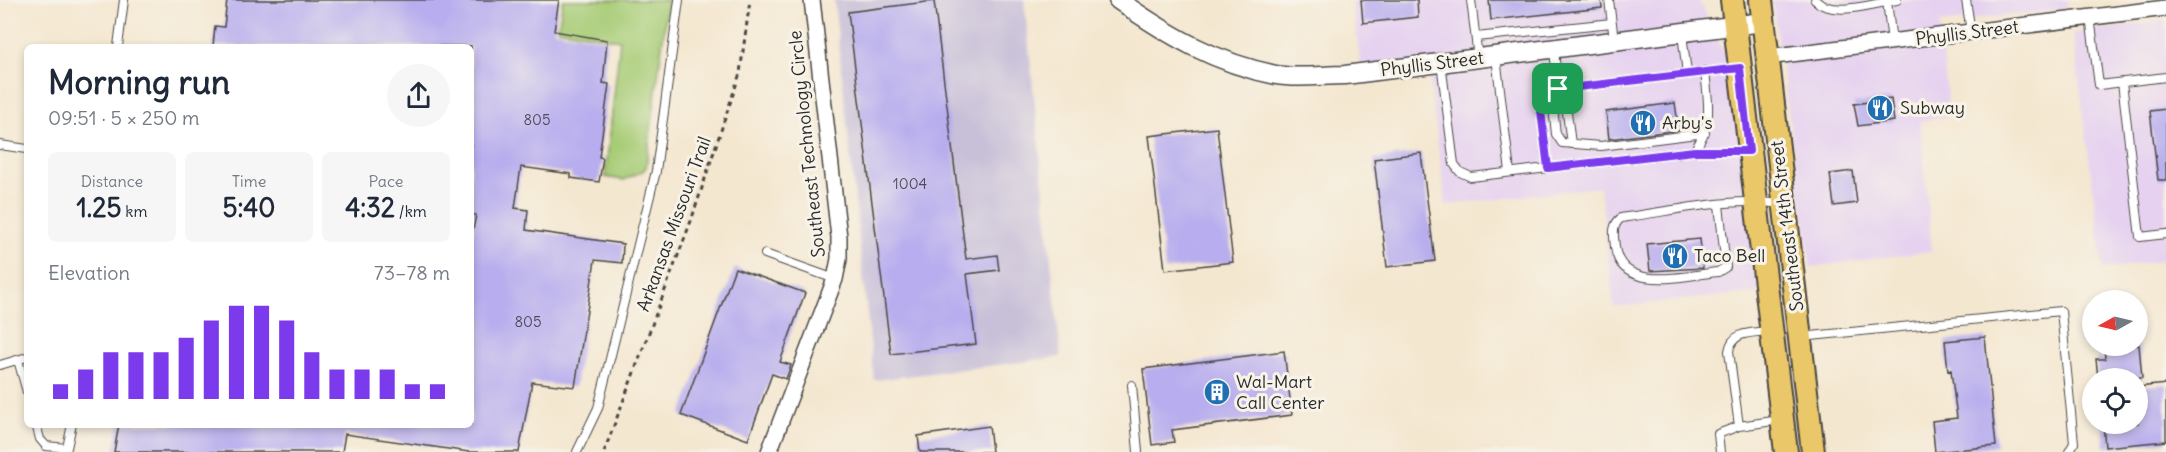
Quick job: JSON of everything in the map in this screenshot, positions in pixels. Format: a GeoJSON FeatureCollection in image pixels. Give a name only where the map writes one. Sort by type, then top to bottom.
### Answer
{"type":"FeatureCollection","features":[{"type":"Feature","properties":{"kind":"main road","name":"Southeast 14th Street"},"geometry":{"type":"LineString","coordinates":[[1732,0],[1786,452]]}},
{"type":"Feature","properties":{"kind":"main road","name":"Southeast 14th Street"},"geometry":{"type":"LineString","coordinates":[[1762,11],[1813,452]]}},
{"type":"Feature","properties":{"kind":"street","name":"Southeast Technology Circle"},"geometry":{"type":"LineString","coordinates":[[769,452],[835,279],[839,259],[839,237],[812,0]]}},
{"type":"Feature","properties":{"kind":"street","name":"Phyllis Street"},"geometry":{"type":"LineString","coordinates":[[1118,0],[1152,24],[1206,55],[1277,75],[1345,75],[1554,48],[1613,32],[1682,32],[1735,26],[1762,11]]}},
{"type":"Feature","properties":{"kind":"street","name":"Phyllis Street"},"geometry":{"type":"LineString","coordinates":[[1767,57],[2166,8]]}},
{"type":"Feature","properties":{"kind":"lane"},"geometry":{"type":"LineString","coordinates":[[118,44],[124,0]]}},
{"type":"Feature","properties":{"kind":"lane"},"geometry":{"type":"LineString","coordinates":[[578,452],[600,399],[656,171],[679,0]]}},
{"type":"Feature","properties":{"kind":"lane"},"geometry":{"type":"LineString","coordinates":[[1471,0],[1476,38],[1486,57],[1510,172]]}},
{"type":"Feature","properties":{"kind":"lane"},"geometry":{"type":"LineString","coordinates":[[1476,38],[1613,32],[1609,0]]}},
{"type":"Feature","properties":{"kind":"lane"},"geometry":{"type":"LineString","coordinates":[[1815,0],[1821,6],[1833,9],[1897,0]]}},
{"type":"Feature","properties":{"kind":"lane"},"geometry":{"type":"LineString","coordinates":[[1966,0],[1971,32]]}},
{"type":"Feature","properties":{"kind":"lane"},"geometry":{"type":"LineString","coordinates":[[1887,1],[1892,42]]}},
{"type":"Feature","properties":{"kind":"lane"},"geometry":{"type":"LineString","coordinates":[[2090,17],[2099,85],[2166,77]]}},
{"type":"Feature","properties":{"kind":"lane"},"geometry":{"type":"LineString","coordinates":[[1682,32],[1687,72]]}},
{"type":"Feature","properties":{"kind":"lane"},"geometry":{"type":"LineString","coordinates":[[1554,48],[1558,89],[1571,144]]}},
{"type":"Feature","properties":{"kind":"lane"},"geometry":{"type":"LineString","coordinates":[[1441,63],[1455,168],[1471,177],[1694,151],[1749,151]]}},
{"type":"Feature","properties":{"kind":"lane"},"geometry":{"type":"LineString","coordinates":[[1548,168],[1540,103],[1544,91],[1687,72],[1740,68]]}},
{"type":"Feature","properties":{"kind":"lane"},"geometry":{"type":"LineString","coordinates":[[1694,151],[1706,133],[1709,120],[1705,71]]}},
{"type":"Feature","properties":{"kind":"lane"},"geometry":{"type":"LineString","coordinates":[[2122,82],[2140,237],[2166,234]]}},
{"type":"Feature","properties":{"kind":"lane"},"geometry":{"type":"LineString","coordinates":[[1558,89],[1556,134],[1562,143],[1601,146],[1706,133]]}},
{"type":"Feature","properties":{"kind":"lane"},"geometry":{"type":"LineString","coordinates":[[0,144],[24,148]]}},
{"type":"Feature","properties":{"kind":"lane"},"geometry":{"type":"LineString","coordinates":[[1719,205],[1726,267],[1718,272],[1637,277],[1622,268],[1617,259],[1613,231],[1621,218],[1755,200],[1784,204]]}},
{"type":"Feature","properties":{"kind":"lane"},"geometry":{"type":"LineString","coordinates":[[765,254],[835,279]]}},
{"type":"Feature","properties":{"kind":"lane"},"geometry":{"type":"LineString","coordinates":[[1800,338],[2061,311],[2074,443],[2069,452]]}},
{"type":"Feature","properties":{"kind":"lane"},"geometry":{"type":"LineString","coordinates":[[1738,426],[1729,351],[1731,343],[1739,335],[1770,330]]}},
{"type":"Feature","properties":{"kind":"lane"},"geometry":{"type":"LineString","coordinates":[[0,365],[24,358]]}},
{"type":"Feature","properties":{"kind":"lane"},"geometry":{"type":"LineString","coordinates":[[18,360],[24,381]]}},
{"type":"Feature","properties":{"kind":"lane"},"geometry":{"type":"LineString","coordinates":[[1132,385],[1138,452]]}},
{"type":"Feature","properties":{"kind":"lane"},"geometry":{"type":"LineString","coordinates":[[1720,452],[1718,434],[1738,426],[1782,419]]}},
{"type":"Feature","properties":{"kind":"lane"},"geometry":{"type":"LineString","coordinates":[[37,428],[40,439],[46,446],[67,448],[71,428]]}},
{"type":"Feature","properties":{"kind":"path","name":"Arkansas Missouri Trail"},"geometry":{"type":"LineString","coordinates":[[604,452],[691,221],[740,73],[750,0]]}},
{"type":"Feature","properties":{"kind":"shaded area"},"geometry":{"type":"Polygon","coordinates":[[[834,0],[1024,0],[1061,357],[874,380],[834,0]]]}},
{"type":"Feature","properties":{"kind":"shaded area"},"geometry":{"type":"Polygon","coordinates":[[[1352,0],[1699,0],[1720,46],[1732,55],[1760,292],[1614,307],[1600,187],[1446,205],[1429,77],[1363,84],[1352,0]]]}},
{"type":"Feature","properties":{"kind":"shaded area"},"geometry":{"type":"Polygon","coordinates":[[[1772,0],[2069,0],[2065,9],[1940,23],[1949,116],[1920,121],[1932,251],[1811,267],[1772,0]]]}},
{"type":"Feature","properties":{"kind":"shaded area"},"geometry":{"type":"Polygon","coordinates":[[[2166,20],[2166,260],[2103,269],[2073,33],[2166,20]]]}},
{"type":"Feature","properties":{"kind":"green space"},"geometry":{"type":"Polygon","coordinates":[[[563,0],[668,0],[646,167],[643,171],[624,180],[605,177],[620,40],[558,29],[563,0]]]}},
{"type":"Feature","properties":{"kind":"building"},"geometry":{"type":"Polygon","coordinates":[[[227,0],[559,0],[554,31],[607,40],[603,83],[609,84],[599,157],[603,158],[599,182],[571,178],[571,174],[521,167],[515,208],[528,210],[526,230],[623,244],[622,263],[595,260],[575,387],[532,382],[519,452],[469,452],[345,434],[342,452],[114,452],[118,428],[474,428],[474,225],[476,215],[474,215],[474,44],[213,44],[215,26],[224,27],[227,0]]]}},
{"type":"Feature","properties":{"kind":"building"},"geometry":{"type":"Polygon","coordinates":[[[1361,0],[1417,0],[1418,17],[1363,23],[1361,0]]]}},
{"type":"Feature","properties":{"kind":"building"},"geometry":{"type":"Polygon","coordinates":[[[1489,0],[1601,0],[1602,8],[1491,20],[1489,0]]]}},
{"type":"Feature","properties":{"kind":"building"},"geometry":{"type":"Polygon","coordinates":[[[934,1],[966,259],[997,255],[999,270],[967,274],[976,344],[891,354],[848,12],[934,1]]]}},
{"type":"Feature","properties":{"kind":"building"},"geometry":{"type":"Polygon","coordinates":[[[1891,99],[1894,121],[1858,126],[1854,104],[1891,99]]]}},
{"type":"Feature","properties":{"kind":"building","name":"Arby's"},"geometry":{"type":"Polygon","coordinates":[[[1675,103],[1679,130],[1609,139],[1606,112],[1675,103]]]}},
{"type":"Feature","properties":{"kind":"building"},"geometry":{"type":"Polygon","coordinates":[[[2166,109],[2166,180],[2158,180],[2150,111],[2166,109]]]}},
{"type":"Feature","properties":{"kind":"building"},"geometry":{"type":"Polygon","coordinates":[[[1217,128],[1233,262],[1165,270],[1149,136],[1217,128]]]}},
{"type":"Feature","properties":{"kind":"building"},"geometry":{"type":"Polygon","coordinates":[[[1421,153],[1435,261],[1387,267],[1374,159],[1421,153]]]}},
{"type":"Feature","properties":{"kind":"building"},"geometry":{"type":"Polygon","coordinates":[[[1853,171],[1857,203],[1834,206],[1830,174],[1853,171]]]}},
{"type":"Feature","properties":{"kind":"building","name":"Taco Bell"},"geometry":{"type":"Polygon","coordinates":[[[1700,239],[1703,268],[1650,271],[1647,244],[1700,239]]]}},
{"type":"Feature","properties":{"kind":"building"},"geometry":{"type":"Polygon","coordinates":[[[735,268],[805,293],[780,362],[791,365],[786,379],[772,374],[748,440],[681,415],[735,268]]]}},
{"type":"Feature","properties":{"kind":"building"},"geometry":{"type":"Polygon","coordinates":[[[1985,337],[1996,446],[1935,452],[1932,421],[1957,418],[1945,341],[1985,337]]]}},
{"type":"Feature","properties":{"kind":"building","name":"Wal-Mart Call Center"},"geometry":{"type":"Polygon","coordinates":[[[1284,351],[1292,415],[1172,430],[1174,442],[1152,445],[1143,369],[1284,351]]]}},
{"type":"Feature","properties":{"kind":"building"},"geometry":{"type":"Polygon","coordinates":[[[2105,356],[2140,356],[2141,368],[2097,368],[2096,359],[2105,359],[2105,356]]]}},
{"type":"Feature","properties":{"kind":"building"},"geometry":{"type":"Polygon","coordinates":[[[2166,384],[2166,441],[2105,447],[2104,434],[2148,434],[2148,386],[2166,384]]]}},
{"type":"Feature","properties":{"kind":"building"},"geometry":{"type":"Polygon","coordinates":[[[989,426],[992,452],[920,452],[918,436],[989,426]]]}},
{"type":"Feature","properties":{"kind":"place","name":"Subway"},"geometry":{"type":"Point","coordinates":[1880,108]}},
{"type":"Feature","properties":{"kind":"place","name":"Arby's"},"geometry":{"type":"Point","coordinates":[1643,123]}},
{"type":"Feature","properties":{"kind":"place","name":"Taco Bell"},"geometry":{"type":"Point","coordinates":[1675,256]}},
{"type":"Feature","properties":{"kind":"place","name":"Wal-Mart Call Center"},"geometry":{"type":"Point","coordinates":[1217,392]}},
{"type":"Feature","properties":{"kind":"route"},"geometry":{"type":"LineString","coordinates":[[1740,68],[1749,151],[1694,151],[1548,168],[1540,103],[1544,91],[1558,89],[1687,72],[1740,68]]}}]}
